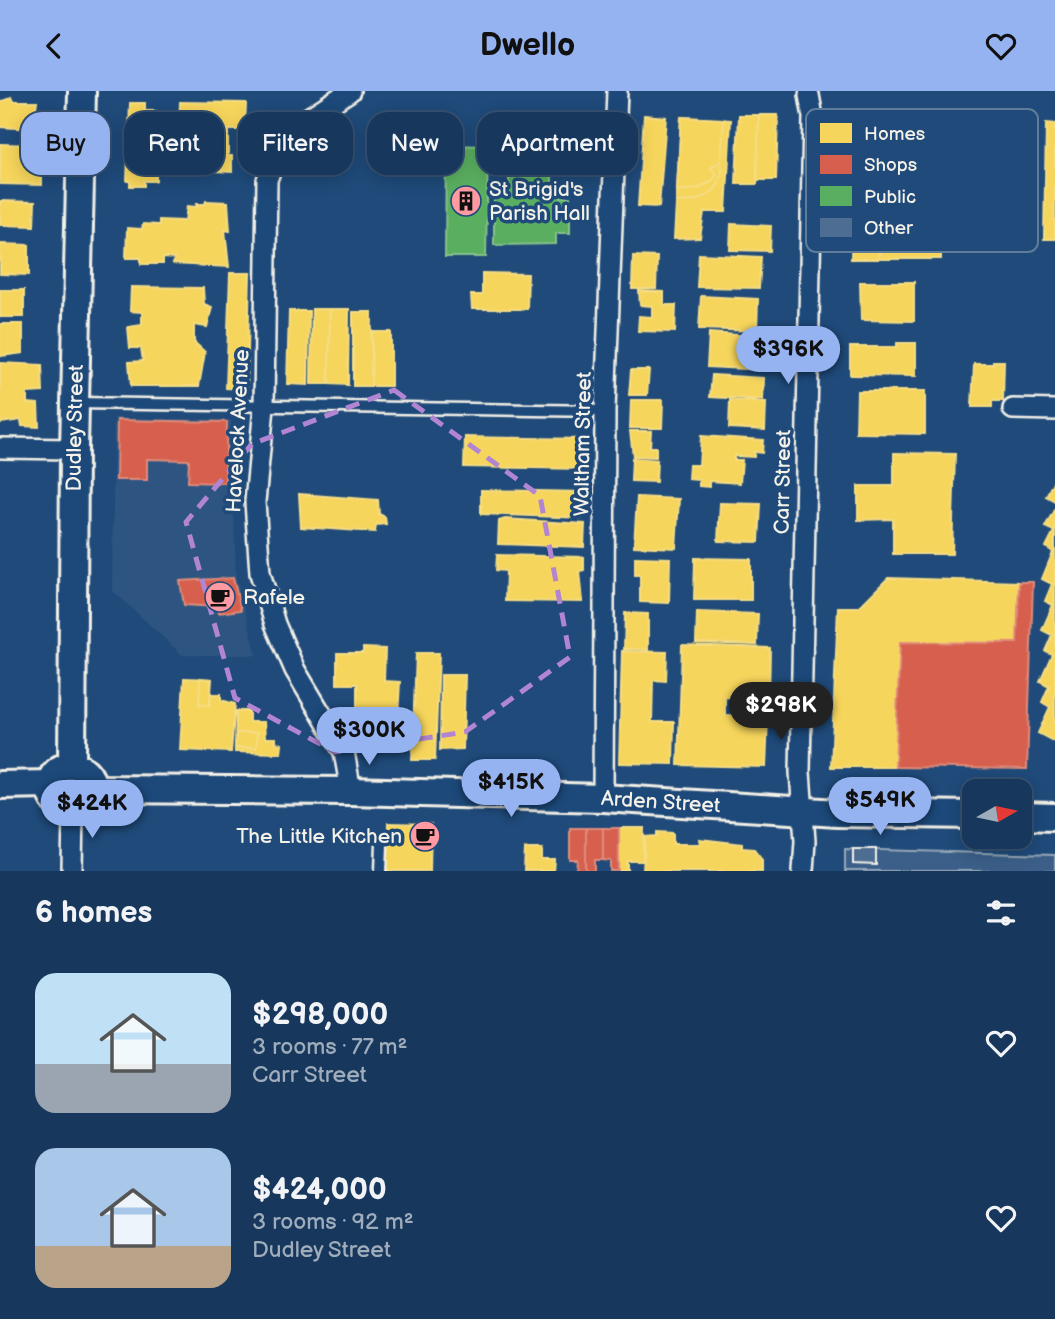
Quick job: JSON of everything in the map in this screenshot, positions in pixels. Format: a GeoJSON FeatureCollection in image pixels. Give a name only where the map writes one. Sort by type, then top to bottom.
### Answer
{"type":"FeatureCollection","features":[{"type":"Feature","properties":{"kind":"main road","name":"Dudley Street"},"geometry":{"type":"LineString","coordinates":[[72,766],[74,449],[82,91]]}},
{"type":"Feature","properties":{"kind":"main road"},"geometry":{"type":"LineString","coordinates":[[72,766],[86,772],[93,789],[86,802],[73,809],[62,807],[54,800],[50,784],[57,771],[72,766]]}},
{"type":"Feature","properties":{"kind":"main road"},"geometry":{"type":"LineString","coordinates":[[0,785],[50,784]]}},
{"type":"Feature","properties":{"kind":"main road","name":"Arden Street"},"geometry":{"type":"LineString","coordinates":[[93,789],[351,791],[603,798],[802,810],[962,815]]}},
{"type":"Feature","properties":{"kind":"main road"},"geometry":{"type":"LineString","coordinates":[[1032,816],[1055,817]]}},
{"type":"Feature","properties":{"kind":"street","name":"Havelock Avenue"},"geometry":{"type":"LineString","coordinates":[[350,91],[305,120],[281,141],[267,180],[264,407],[255,502],[260,573],[275,624],[295,670],[344,752],[351,791]]}},
{"type":"Feature","properties":{"kind":"street","name":"Waltham Street"},"geometry":{"type":"LineString","coordinates":[[603,798],[605,411],[617,91]]}},
{"type":"Feature","properties":{"kind":"street","name":"Carr Street"},"geometry":{"type":"LineString","coordinates":[[803,871],[811,252]]}},
{"type":"Feature","properties":{"kind":"street"},"geometry":{"type":"LineString","coordinates":[[1013,409],[1055,410]]}},
{"type":"Feature","properties":{"kind":"street"},"geometry":{"type":"LineString","coordinates":[[0,448],[74,449]]}},
{"type":"Feature","properties":{"kind":"street"},"geometry":{"type":"LineString","coordinates":[[72,871],[73,809]]}},
{"type":"Feature","properties":{"kind":"lane"},"geometry":{"type":"LineString","coordinates":[[75,403],[605,411]]}},
{"type":"Feature","properties":{"kind":"lane"},"geometry":{"type":"LineString","coordinates":[[382,844],[382,871]]}},
{"type":"Feature","properties":{"kind":"highlighted area"},"geometry":{"type":"Polygon","coordinates":[[[394,390],[540,496],[570,657],[465,732],[335,752],[235,698],[186,522],[252,444],[394,390]]]}},
{"type":"Feature","properties":{"kind":"shaded area"},"geometry":{"type":"Polygon","coordinates":[[[114,418],[231,420],[236,578],[257,655],[182,655],[112,590],[114,418]]]}},
{"type":"Feature","properties":{"kind":"shaded area"},"geometry":{"type":"Polygon","coordinates":[[[845,849],[1055,855],[1055,871],[845,871],[845,849]]]}},
{"type":"Feature","properties":{"kind":"building: Homes"},"geometry":{"type":"Polygon","coordinates":[[[11,97],[15,101],[37,101],[35,112],[21,112],[21,128],[0,127],[0,103],[11,97]]]}},
{"type":"Feature","properties":{"kind":"building: Homes"},"geometry":{"type":"Polygon","coordinates":[[[180,102],[246,103],[246,112],[238,112],[238,130],[228,130],[228,156],[232,156],[232,172],[224,172],[224,112],[180,112],[180,102]]]}},
{"type":"Feature","properties":{"kind":"building: Homes"},"geometry":{"type":"Polygon","coordinates":[[[130,103],[145,103],[145,111],[156,111],[156,112],[130,112],[130,103]]]}},
{"type":"Feature","properties":{"kind":"building: Homes"},"geometry":{"type":"Polygon","coordinates":[[[644,115],[666,117],[659,207],[638,206],[644,115]]]}},
{"type":"Feature","properties":{"kind":"building: Homes"},"geometry":{"type":"Polygon","coordinates":[[[739,115],[759,115],[757,184],[736,184],[739,115]]]}},
{"type":"Feature","properties":{"kind":"building: Homes"},"geometry":{"type":"Polygon","coordinates":[[[759,115],[778,115],[776,180],[757,180],[759,115]]]}},
{"type":"Feature","properties":{"kind":"building: Homes"},"geometry":{"type":"Polygon","coordinates":[[[681,117],[731,120],[726,212],[704,212],[700,238],[674,239],[681,117]]]}},
{"type":"Feature","properties":{"kind":"building: Homes"},"geometry":{"type":"Polygon","coordinates":[[[681,117],[724,119],[721,161],[711,168],[717,174],[711,182],[697,189],[677,191],[681,117]]]}},
{"type":"Feature","properties":{"kind":"building: Homes"},"geometry":{"type":"Polygon","coordinates":[[[1046,123],[1055,124],[1055,239],[1044,239],[1046,123]]]}},
{"type":"Feature","properties":{"kind":"building: Homes"},"geometry":{"type":"Polygon","coordinates":[[[0,144],[21,144],[21,175],[42,175],[42,185],[0,184],[0,144]]]}},
{"type":"Feature","properties":{"kind":"building: Homes"},"geometry":{"type":"Polygon","coordinates":[[[721,161],[722,171],[718,185],[711,193],[695,201],[676,202],[677,191],[697,189],[711,182],[717,174],[711,168],[721,161]]]}},
{"type":"Feature","properties":{"kind":"building: Homes"},"geometry":{"type":"Polygon","coordinates":[[[127,175],[156,175],[156,181],[144,181],[144,186],[130,186],[130,181],[127,181],[127,175]]]}},
{"type":"Feature","properties":{"kind":"building: Homes"},"geometry":{"type":"Polygon","coordinates":[[[0,201],[35,202],[34,226],[0,225],[0,201]]]}},
{"type":"Feature","properties":{"kind":"building: Homes"},"geometry":{"type":"Polygon","coordinates":[[[206,201],[228,202],[230,231],[225,230],[229,267],[173,264],[174,259],[163,258],[163,264],[141,264],[141,258],[126,258],[127,228],[142,229],[143,224],[159,225],[159,220],[185,221],[187,206],[197,207],[196,204],[205,204],[206,201]]]}},
{"type":"Feature","properties":{"kind":"building: Homes"},"geometry":{"type":"Polygon","coordinates":[[[731,224],[771,226],[770,251],[730,250],[731,224]]]}},
{"type":"Feature","properties":{"kind":"building: Homes"},"geometry":{"type":"Polygon","coordinates":[[[0,244],[29,245],[29,275],[0,274],[0,244]]]}},
{"type":"Feature","properties":{"kind":"building: Homes"},"geometry":{"type":"Polygon","coordinates":[[[851,252],[879,252],[879,259],[851,259],[851,252]]]}},
{"type":"Feature","properties":{"kind":"building: Homes"},"geometry":{"type":"Polygon","coordinates":[[[879,252],[941,252],[941,259],[879,259],[879,252]]]}},
{"type":"Feature","properties":{"kind":"building: Homes"},"geometry":{"type":"Polygon","coordinates":[[[699,254],[761,257],[759,288],[697,287],[699,254]]]}},
{"type":"Feature","properties":{"kind":"building: Homes"},"geometry":{"type":"Polygon","coordinates":[[[633,256],[657,257],[656,289],[632,289],[633,256]]]}},
{"type":"Feature","properties":{"kind":"building: Homes"},"geometry":{"type":"Polygon","coordinates":[[[230,273],[250,273],[247,389],[226,388],[230,273]]]}},
{"type":"Feature","properties":{"kind":"building: Homes"},"geometry":{"type":"Polygon","coordinates":[[[482,273],[528,274],[527,309],[472,309],[471,295],[482,295],[482,273]]]}},
{"type":"Feature","properties":{"kind":"building: Homes"},"geometry":{"type":"Polygon","coordinates":[[[860,282],[914,282],[914,321],[861,320],[860,282]]]}},
{"type":"Feature","properties":{"kind":"building: Homes"},"geometry":{"type":"Polygon","coordinates":[[[131,287],[203,288],[204,304],[212,307],[207,327],[194,325],[194,342],[205,352],[199,386],[131,386],[129,362],[143,361],[141,348],[130,348],[128,327],[142,325],[142,312],[130,311],[131,287]]]}},
{"type":"Feature","properties":{"kind":"building: Homes"},"geometry":{"type":"Polygon","coordinates":[[[0,290],[24,290],[24,317],[0,317],[0,290]]]}},
{"type":"Feature","properties":{"kind":"building: Homes"},"geometry":{"type":"Polygon","coordinates":[[[639,291],[664,292],[664,305],[676,305],[675,332],[638,331],[639,316],[652,317],[652,306],[640,305],[639,291]]]}},
{"type":"Feature","properties":{"kind":"building: Homes"},"geometry":{"type":"Polygon","coordinates":[[[701,296],[758,299],[757,331],[699,329],[701,296]]]}},
{"type":"Feature","properties":{"kind":"building: Homes"},"geometry":{"type":"Polygon","coordinates":[[[312,309],[330,309],[329,384],[311,384],[312,309]]]}},
{"type":"Feature","properties":{"kind":"building: Homes"},"geometry":{"type":"Polygon","coordinates":[[[330,309],[349,309],[348,385],[329,384],[330,309]]]}},
{"type":"Feature","properties":{"kind":"building: Homes"},"geometry":{"type":"Polygon","coordinates":[[[289,311],[309,311],[308,385],[287,384],[289,311]]]}},
{"type":"Feature","properties":{"kind":"building: Homes"},"geometry":{"type":"Polygon","coordinates":[[[353,312],[372,312],[371,386],[353,386],[353,312]]]}},
{"type":"Feature","properties":{"kind":"building: Homes"},"geometry":{"type":"Polygon","coordinates":[[[0,324],[23,324],[23,353],[0,356],[0,324]]]}},
{"type":"Feature","properties":{"kind":"building: Homes"},"geometry":{"type":"Polygon","coordinates":[[[372,332],[391,332],[391,386],[371,386],[372,332]]]}},
{"type":"Feature","properties":{"kind":"building: Homes"},"geometry":{"type":"Polygon","coordinates":[[[709,333],[766,337],[765,370],[707,367],[709,333]]]}},
{"type":"Feature","properties":{"kind":"building: Homes"},"geometry":{"type":"Polygon","coordinates":[[[897,343],[916,343],[916,376],[850,375],[850,347],[897,347],[897,343]]]}},
{"type":"Feature","properties":{"kind":"building: Homes"},"geometry":{"type":"Polygon","coordinates":[[[993,361],[1004,361],[1003,401],[992,401],[992,407],[972,407],[974,364],[993,364],[993,361]]]}},
{"type":"Feature","properties":{"kind":"building: Homes"},"geometry":{"type":"Polygon","coordinates":[[[0,363],[42,365],[43,392],[27,393],[27,403],[38,404],[39,427],[22,426],[21,420],[0,423],[0,363]]]}},
{"type":"Feature","properties":{"kind":"building: Homes"},"geometry":{"type":"Polygon","coordinates":[[[631,370],[649,370],[647,395],[629,395],[631,370]]]}},
{"type":"Feature","properties":{"kind":"building: Homes"},"geometry":{"type":"Polygon","coordinates":[[[712,375],[764,378],[763,400],[710,397],[712,375]]]}},
{"type":"Feature","properties":{"kind":"building: Homes"},"geometry":{"type":"Polygon","coordinates":[[[857,391],[925,391],[925,434],[856,433],[857,391]]]}},
{"type":"Feature","properties":{"kind":"building: Homes"},"geometry":{"type":"Polygon","coordinates":[[[631,400],[663,400],[662,428],[630,428],[631,400]]]}},
{"type":"Feature","properties":{"kind":"building: Homes"},"geometry":{"type":"Polygon","coordinates":[[[730,400],[766,403],[765,430],[729,428],[730,400]]]}},
{"type":"Feature","properties":{"kind":"building: Homes"},"geometry":{"type":"Polygon","coordinates":[[[630,431],[651,431],[650,447],[656,447],[656,457],[633,456],[630,431]]]}},
{"type":"Feature","properties":{"kind":"building: Homes"},"geometry":{"type":"Polygon","coordinates":[[[701,436],[763,440],[762,453],[754,452],[754,457],[734,456],[734,460],[742,460],[740,483],[709,481],[709,487],[699,486],[699,480],[688,479],[689,465],[699,465],[701,436]]]}},
{"type":"Feature","properties":{"kind":"building: Homes"},"geometry":{"type":"Polygon","coordinates":[[[465,437],[585,439],[585,469],[464,467],[465,437]]]}},
{"type":"Feature","properties":{"kind":"building: Homes"},"geometry":{"type":"Polygon","coordinates":[[[894,453],[955,454],[952,554],[893,554],[893,519],[858,520],[858,486],[894,486],[894,453]]]}},
{"type":"Feature","properties":{"kind":"building: Homes"},"geometry":{"type":"Polygon","coordinates":[[[632,458],[657,460],[656,482],[631,481],[632,458]]]}},
{"type":"Feature","properties":{"kind":"building: Homes"},"geometry":{"type":"Polygon","coordinates":[[[1055,478],[1055,501],[1046,496],[1055,478]]]}},
{"type":"Feature","properties":{"kind":"building: Homes"},"geometry":{"type":"Polygon","coordinates":[[[481,490],[584,492],[583,518],[481,514],[481,490]]]}},
{"type":"Feature","properties":{"kind":"building: Homes"},"geometry":{"type":"Polygon","coordinates":[[[299,494],[378,500],[379,514],[385,517],[386,524],[376,525],[375,532],[301,527],[299,494]]]}},
{"type":"Feature","properties":{"kind":"building: Homes"},"geometry":{"type":"Polygon","coordinates":[[[637,497],[679,499],[676,548],[634,546],[637,497]]]}},
{"type":"Feature","properties":{"kind":"building: Homes"},"geometry":{"type":"Polygon","coordinates":[[[720,503],[761,504],[759,542],[718,541],[720,503]]]}},
{"type":"Feature","properties":{"kind":"building: Homes"},"geometry":{"type":"Polygon","coordinates":[[[1055,508],[1055,742],[1038,733],[1050,707],[1042,702],[1049,686],[1040,681],[1052,654],[1045,651],[1052,635],[1042,630],[1053,605],[1045,601],[1052,584],[1042,579],[1053,552],[1046,547],[1054,531],[1045,527],[1055,508]]]}},
{"type":"Feature","properties":{"kind":"building: Homes"},"geometry":{"type":"Polygon","coordinates":[[[505,519],[585,524],[584,547],[498,544],[499,521],[505,519]]]}},
{"type":"Feature","properties":{"kind":"building: Homes"},"geometry":{"type":"Polygon","coordinates":[[[497,555],[584,557],[584,570],[580,571],[583,602],[505,601],[506,571],[496,570],[497,555]]]}},
{"type":"Feature","properties":{"kind":"building: Homes"},"geometry":{"type":"Polygon","coordinates":[[[635,557],[670,558],[669,603],[640,602],[640,575],[635,575],[635,557]]]}},
{"type":"Feature","properties":{"kind":"building: Homes"},"geometry":{"type":"Polygon","coordinates":[[[695,558],[751,559],[751,600],[694,600],[695,558]]]}},
{"type":"Feature","properties":{"kind":"building: Homes"},"geometry":{"type":"Polygon","coordinates":[[[888,578],[1019,582],[1017,643],[900,642],[895,767],[831,767],[838,607],[859,607],[888,578]]]}},
{"type":"Feature","properties":{"kind":"building: Homes"},"geometry":{"type":"Polygon","coordinates":[[[697,612],[758,614],[757,645],[696,643],[697,612]]]}},
{"type":"Feature","properties":{"kind":"building: Homes"},"geometry":{"type":"Polygon","coordinates":[[[625,613],[648,614],[648,650],[624,649],[625,613]]]}},
{"type":"Feature","properties":{"kind":"building: Homes"},"geometry":{"type":"Polygon","coordinates":[[[682,645],[770,648],[769,699],[725,697],[725,715],[768,717],[766,767],[678,765],[682,645]]]}},
{"type":"Feature","properties":{"kind":"building: Homes"},"geometry":{"type":"Polygon","coordinates":[[[363,648],[385,649],[384,681],[400,682],[397,735],[372,735],[372,715],[357,715],[357,684],[337,684],[337,653],[363,653],[363,648]]]}},
{"type":"Feature","properties":{"kind":"building: Homes"},"geometry":{"type":"Polygon","coordinates":[[[622,651],[667,652],[666,681],[653,680],[652,722],[674,722],[673,764],[619,763],[622,651]]]}},
{"type":"Feature","properties":{"kind":"building: Homes"},"geometry":{"type":"Polygon","coordinates":[[[416,653],[439,653],[435,760],[412,760],[416,653]]]}},
{"type":"Feature","properties":{"kind":"building: Homes"},"geometry":{"type":"Polygon","coordinates":[[[441,675],[465,675],[463,749],[440,750],[441,675]]]}},
{"type":"Feature","properties":{"kind":"building: Homes"},"geometry":{"type":"Polygon","coordinates":[[[184,678],[212,679],[211,694],[221,694],[221,700],[235,704],[231,752],[180,750],[184,678]]]}},
{"type":"Feature","properties":{"kind":"building: Homes"},"geometry":{"type":"Polygon","coordinates":[[[200,678],[211,679],[210,705],[199,704],[200,678]]]}},
{"type":"Feature","properties":{"kind":"building: Homes"},"geometry":{"type":"Polygon","coordinates":[[[236,711],[249,711],[249,722],[264,722],[265,738],[276,738],[276,743],[282,744],[281,753],[235,752],[236,711]]]}},
{"type":"Feature","properties":{"kind":"building: Homes"},"geometry":{"type":"Polygon","coordinates":[[[236,733],[257,733],[256,748],[235,748],[236,733]]]}},
{"type":"Feature","properties":{"kind":"building: Homes"},"geometry":{"type":"Polygon","coordinates":[[[388,823],[431,824],[430,871],[386,871],[388,823]]]}},
{"type":"Feature","properties":{"kind":"building: Homes"},"geometry":{"type":"Polygon","coordinates":[[[619,828],[644,828],[643,861],[628,861],[628,871],[619,871],[619,828]]]}},
{"type":"Feature","properties":{"kind":"building: Homes"},"geometry":{"type":"Polygon","coordinates":[[[657,832],[673,833],[673,844],[700,844],[699,839],[742,844],[742,848],[754,849],[762,859],[762,871],[643,871],[645,837],[657,836],[657,832]]]}},
{"type":"Feature","properties":{"kind":"building: Homes"},"geometry":{"type":"Polygon","coordinates":[[[525,849],[542,849],[542,860],[555,860],[554,871],[524,871],[525,849]]]}},
{"type":"Feature","properties":{"kind":"building: Shops"},"geometry":{"type":"Polygon","coordinates":[[[117,420],[227,422],[225,483],[188,482],[189,460],[147,459],[147,480],[116,480],[117,420]]]}},
{"type":"Feature","properties":{"kind":"building: Shops"},"geometry":{"type":"Polygon","coordinates":[[[233,578],[241,610],[219,613],[218,607],[184,605],[180,581],[233,578]]]}},
{"type":"Feature","properties":{"kind":"building: Shops"},"geometry":{"type":"Polygon","coordinates":[[[1019,582],[1033,582],[1027,769],[895,767],[900,642],[1017,643],[1019,582]]]}},
{"type":"Feature","properties":{"kind":"building: Shops"},"geometry":{"type":"Polygon","coordinates":[[[570,828],[586,828],[586,871],[577,871],[578,860],[570,860],[570,828]]]}},
{"type":"Feature","properties":{"kind":"building: Shops"},"geometry":{"type":"Polygon","coordinates":[[[586,828],[603,828],[603,860],[595,860],[595,871],[586,871],[586,828]]]}},
{"type":"Feature","properties":{"kind":"building: Shops"},"geometry":{"type":"Polygon","coordinates":[[[603,828],[619,828],[619,871],[611,871],[611,861],[603,860],[603,828]]]}},
{"type":"Feature","properties":{"kind":"building: Public","name":"St Brigid's Parish Hall"},"geometry":{"type":"Polygon","coordinates":[[[463,145],[477,146],[477,175],[487,175],[486,257],[445,257],[446,175],[463,175],[463,145]]]}},
{"type":"Feature","properties":{"kind":"building: Public"},"geometry":{"type":"Polygon","coordinates":[[[509,175],[552,175],[552,197],[570,197],[570,233],[556,233],[556,244],[494,245],[494,196],[509,196],[509,175]]]}},
{"type":"Feature","properties":{"kind":"building: Other"},"geometry":{"type":"Polygon","coordinates":[[[853,849],[876,849],[876,865],[853,864],[853,849]]]}},
{"type":"Feature","properties":{"kind":"place","name":"St Brigid's Parish Hall"},"geometry":{"type":"Point","coordinates":[466,201]}},
{"type":"Feature","properties":{"kind":"place","name":"Rafele"},"geometry":{"type":"Point","coordinates":[220,597]}},
{"type":"Feature","properties":{"kind":"place","name":"The Little Kitchen"},"geometry":{"type":"Point","coordinates":[425,836]}}]}
